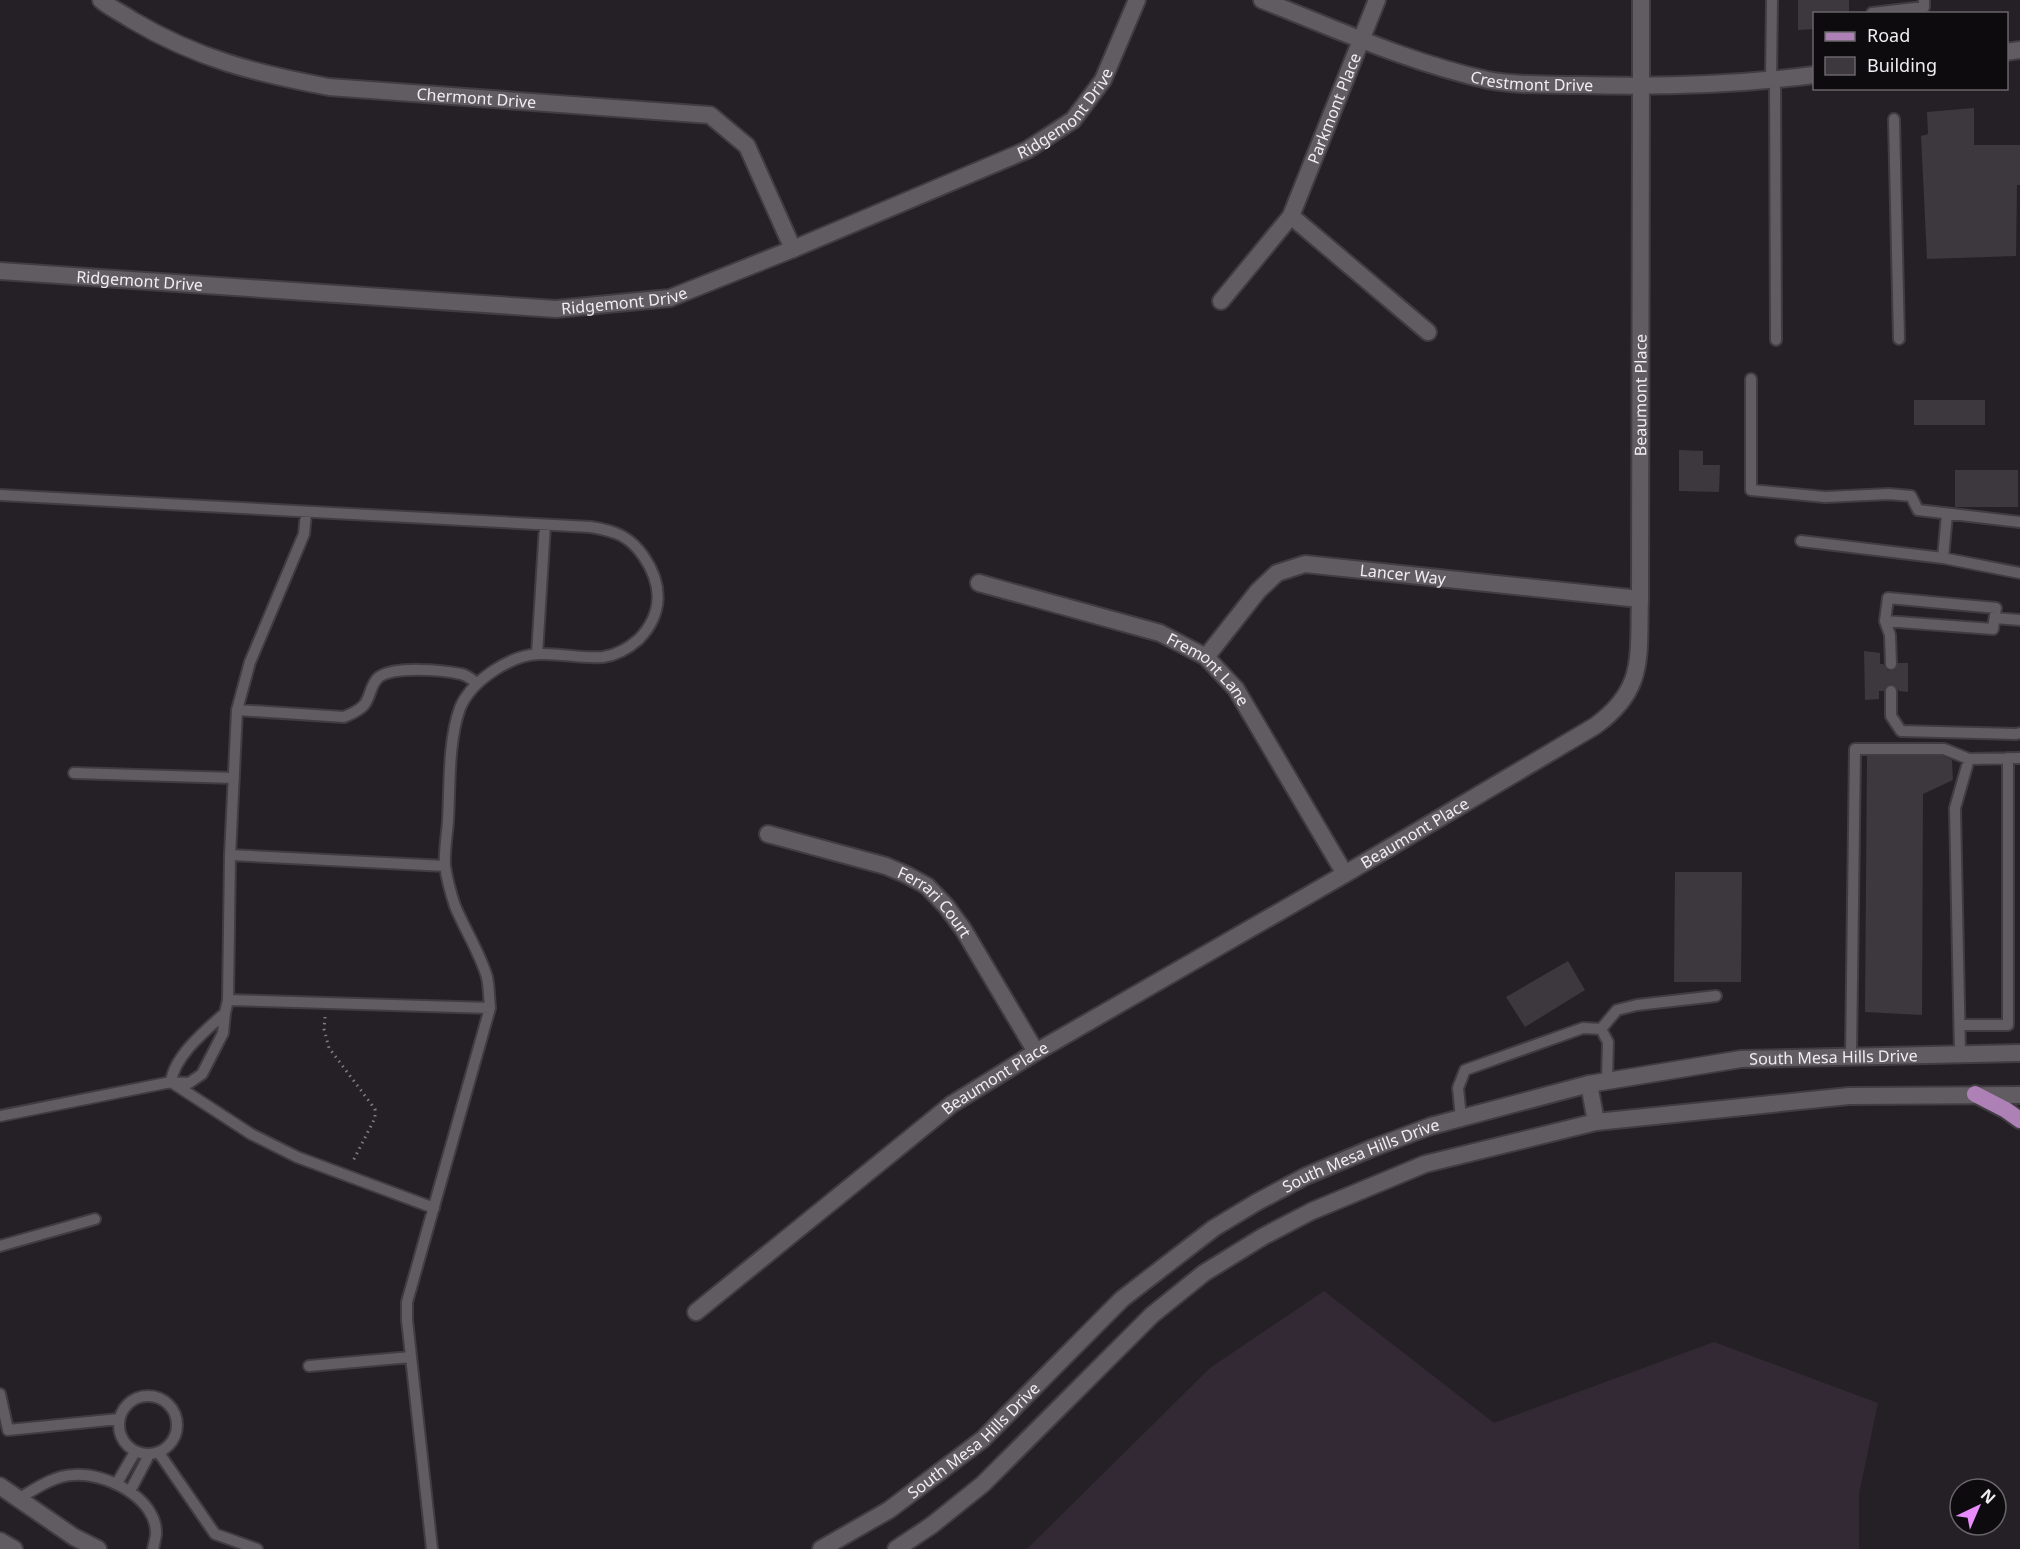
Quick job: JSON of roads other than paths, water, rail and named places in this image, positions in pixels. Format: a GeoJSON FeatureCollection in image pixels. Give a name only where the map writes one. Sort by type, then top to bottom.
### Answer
{"type":"FeatureCollection","features":[{"type":"Feature","properties":{"kind":"main road"},"geometry":{"type":"LineString","coordinates":[[1975,1094],[2020,1120]]}},
{"type":"Feature","properties":{"kind":"street","name":"Chermont Drive"},"geometry":{"type":"LineString","coordinates":[[101,0],[146,28],[185,48],[231,66],[281,78],[329,87],[710,115],[747,146],[793,249]]}},
{"type":"Feature","properties":{"kind":"street","name":"Ridgemont Drive"},"geometry":{"type":"LineString","coordinates":[[0,271],[556,309],[670,298],[793,249],[1027,150],[1073,120],[1103,80],[1137,0]]}},
{"type":"Feature","properties":{"kind":"street","name":"Crestmont Drive"},"geometry":{"type":"LineString","coordinates":[[1262,0],[1448,70],[1491,80],[1526,84],[1641,87],[1773,80],[1813,75]]}},
{"type":"Feature","properties":{"kind":"street","name":"Parkmont Place"},"geometry":{"type":"LineString","coordinates":[[1221,301],[1291,216],[1377,0]]}},
{"type":"Feature","properties":{"kind":"street","name":"Beaumont Place"},"geometry":{"type":"LineString","coordinates":[[696,1312],[952,1104],[1036,1052],[1345,874],[1595,726],[1612,714],[1625,698],[1634,679],[1637,663],[1640,599],[1641,0]]}},
{"type":"Feature","properties":{"kind":"street"},"geometry":{"type":"LineString","coordinates":[[1291,216],[1428,332]]}},
{"type":"Feature","properties":{"kind":"street","name":"Lancer Way"},"geometry":{"type":"LineString","coordinates":[[1206,657],[1264,585],[1277,573],[1305,564],[1640,599]]}},
{"type":"Feature","properties":{"kind":"street","name":"Fremont Lane"},"geometry":{"type":"LineString","coordinates":[[979,583],[1160,633],[1206,657],[1236,689],[1345,874]]}},
{"type":"Feature","properties":{"kind":"street","name":"Ferrari Court"},"geometry":{"type":"LineString","coordinates":[[768,834],[886,866],[927,886],[963,929],[1036,1052]]}},
{"type":"Feature","properties":{"kind":"street","name":"South Mesa Hills Drive"},"geometry":{"type":"LineString","coordinates":[[821,1549],[889,1510],[983,1439],[1122,1299],[1214,1228],[1306,1176],[1421,1130],[1589,1084],[1741,1059],[2020,1053]]}},
{"type":"Feature","properties":{"kind":"street"},"geometry":{"type":"LineString","coordinates":[[1589,1084],[1596,1122]]}},
{"type":"Feature","properties":{"kind":"street","name":"South Mesa Hills Drive"},"geometry":{"type":"LineString","coordinates":[[896,1549],[932,1525],[983,1484],[1152,1315],[1204,1273],[1264,1236],[1312,1211],[1425,1164],[1596,1122],[1849,1096],[2020,1095]]}},
{"type":"Feature","properties":{"kind":"street"},"geometry":{"type":"LineString","coordinates":[[0,1486],[74,1537],[98,1549]]}},
{"type":"Feature","properties":{"kind":"lane"},"geometry":{"type":"LineString","coordinates":[[1772,0],[1776,340]]}},
{"type":"Feature","properties":{"kind":"lane"},"geometry":{"type":"LineString","coordinates":[[1882,12],[1924,8],[1924,0]]}},
{"type":"Feature","properties":{"kind":"lane"},"geometry":{"type":"LineString","coordinates":[[1894,120],[1899,339]]}},
{"type":"Feature","properties":{"kind":"lane"},"geometry":{"type":"LineString","coordinates":[[1750,380],[1751,490],[1825,497],[1889,494],[1911,496],[1918,510],[2020,522]]}},
{"type":"Feature","properties":{"kind":"lane"},"geometry":{"type":"LineString","coordinates":[[0,495],[591,527],[613,531],[629,540],[639,549],[656,579],[658,596],[656,613],[650,626],[630,648],[604,657],[537,654],[519,658],[492,671],[477,683],[461,706],[454,729],[445,866],[455,906],[475,946],[487,979],[490,1008],[407,1302],[407,1320],[432,1549]]}},
{"type":"Feature","properties":{"kind":"lane"},"geometry":{"type":"LineString","coordinates":[[0,1116],[171,1082],[189,1083],[202,1074],[223,1033],[228,1000],[230,855],[237,710],[250,662],[304,534],[306,513]]}},
{"type":"Feature","properties":{"kind":"lane"},"geometry":{"type":"LineString","coordinates":[[1943,558],[1947,514]]}},
{"type":"Feature","properties":{"kind":"lane"},"geometry":{"type":"LineString","coordinates":[[537,654],[544,525]]}},
{"type":"Feature","properties":{"kind":"lane"},"geometry":{"type":"LineString","coordinates":[[1801,541],[1943,558],[2020,573]]}},
{"type":"Feature","properties":{"kind":"lane"},"geometry":{"type":"LineString","coordinates":[[1885,621],[1993,629],[1996,608],[1888,598],[1885,621],[1890,635],[1891,664]]}},
{"type":"Feature","properties":{"kind":"lane"},"geometry":{"type":"LineString","coordinates":[[1995,618],[2020,620]]}},
{"type":"Feature","properties":{"kind":"lane"},"geometry":{"type":"LineString","coordinates":[[237,710],[344,717],[365,705],[377,679],[387,672],[403,669],[464,674],[477,683]]}},
{"type":"Feature","properties":{"kind":"lane"},"geometry":{"type":"LineString","coordinates":[[1891,691],[1891,716],[1901,731],[2020,733]]}},
{"type":"Feature","properties":{"kind":"lane"},"geometry":{"type":"LineString","coordinates":[[1851,1056],[1855,749],[1944,749],[1969,759],[2020,758]]}},
{"type":"Feature","properties":{"kind":"lane"},"geometry":{"type":"LineString","coordinates":[[1960,1025],[2008,1025],[2008,758]]}},
{"type":"Feature","properties":{"kind":"lane"},"geometry":{"type":"LineString","coordinates":[[1960,1054],[1955,808],[1969,759]]}},
{"type":"Feature","properties":{"kind":"lane"},"geometry":{"type":"LineString","coordinates":[[74,773],[234,777]]}},
{"type":"Feature","properties":{"kind":"lane"},"geometry":{"type":"LineString","coordinates":[[230,855],[445,866]]}},
{"type":"Feature","properties":{"kind":"lane"},"geometry":{"type":"LineString","coordinates":[[2008,928],[2020,928]]}},
{"type":"Feature","properties":{"kind":"lane"},"geometry":{"type":"LineString","coordinates":[[1601,1029],[1617,1010],[1637,1005],[1716,996]]}},
{"type":"Feature","properties":{"kind":"lane"},"geometry":{"type":"LineString","coordinates":[[228,1000],[490,1008]]}},
{"type":"Feature","properties":{"kind":"lane"},"geometry":{"type":"LineString","coordinates":[[171,1082],[172,1071],[179,1060],[225,1013]]}},
{"type":"Feature","properties":{"kind":"lane"},"geometry":{"type":"LineString","coordinates":[[1461,1118],[1458,1088],[1465,1070],[1583,1028],[1601,1029]]}},
{"type":"Feature","properties":{"kind":"lane"},"geometry":{"type":"LineString","coordinates":[[1601,1029],[1608,1042],[1607,1081]]}},
{"type":"Feature","properties":{"kind":"lane"},"geometry":{"type":"LineString","coordinates":[[171,1082],[251,1134],[297,1157],[434,1208]]}},
{"type":"Feature","properties":{"kind":"lane"},"geometry":{"type":"LineString","coordinates":[[0,1246],[95,1219]]}},
{"type":"Feature","properties":{"kind":"lane"},"geometry":{"type":"LineString","coordinates":[[309,1366],[411,1357]]}},
{"type":"Feature","properties":{"kind":"lane"},"geometry":{"type":"LineString","coordinates":[[0,1394],[8,1430],[119,1419]]}},
{"type":"Feature","properties":{"kind":"lane"},"geometry":{"type":"LineString","coordinates":[[139,1397],[159,1398],[168,1403],[174,1411],[178,1421],[177,1431],[168,1448],[154,1454],[135,1452],[122,1438],[119,1419],[130,1402],[139,1397]]}},
{"type":"Feature","properties":{"kind":"lane"},"geometry":{"type":"LineString","coordinates":[[117,1483],[135,1452]]}},
{"type":"Feature","properties":{"kind":"lane"},"geometry":{"type":"LineString","coordinates":[[130,1491],[154,1454]]}},
{"type":"Feature","properties":{"kind":"lane"},"geometry":{"type":"LineString","coordinates":[[154,1454],[215,1534],[257,1549]]}},
{"type":"Feature","properties":{"kind":"lane"},"geometry":{"type":"LineString","coordinates":[[18,1499],[54,1479],[73,1474],[92,1475],[117,1483],[130,1491],[148,1508],[156,1534],[153,1549]]}}]}
